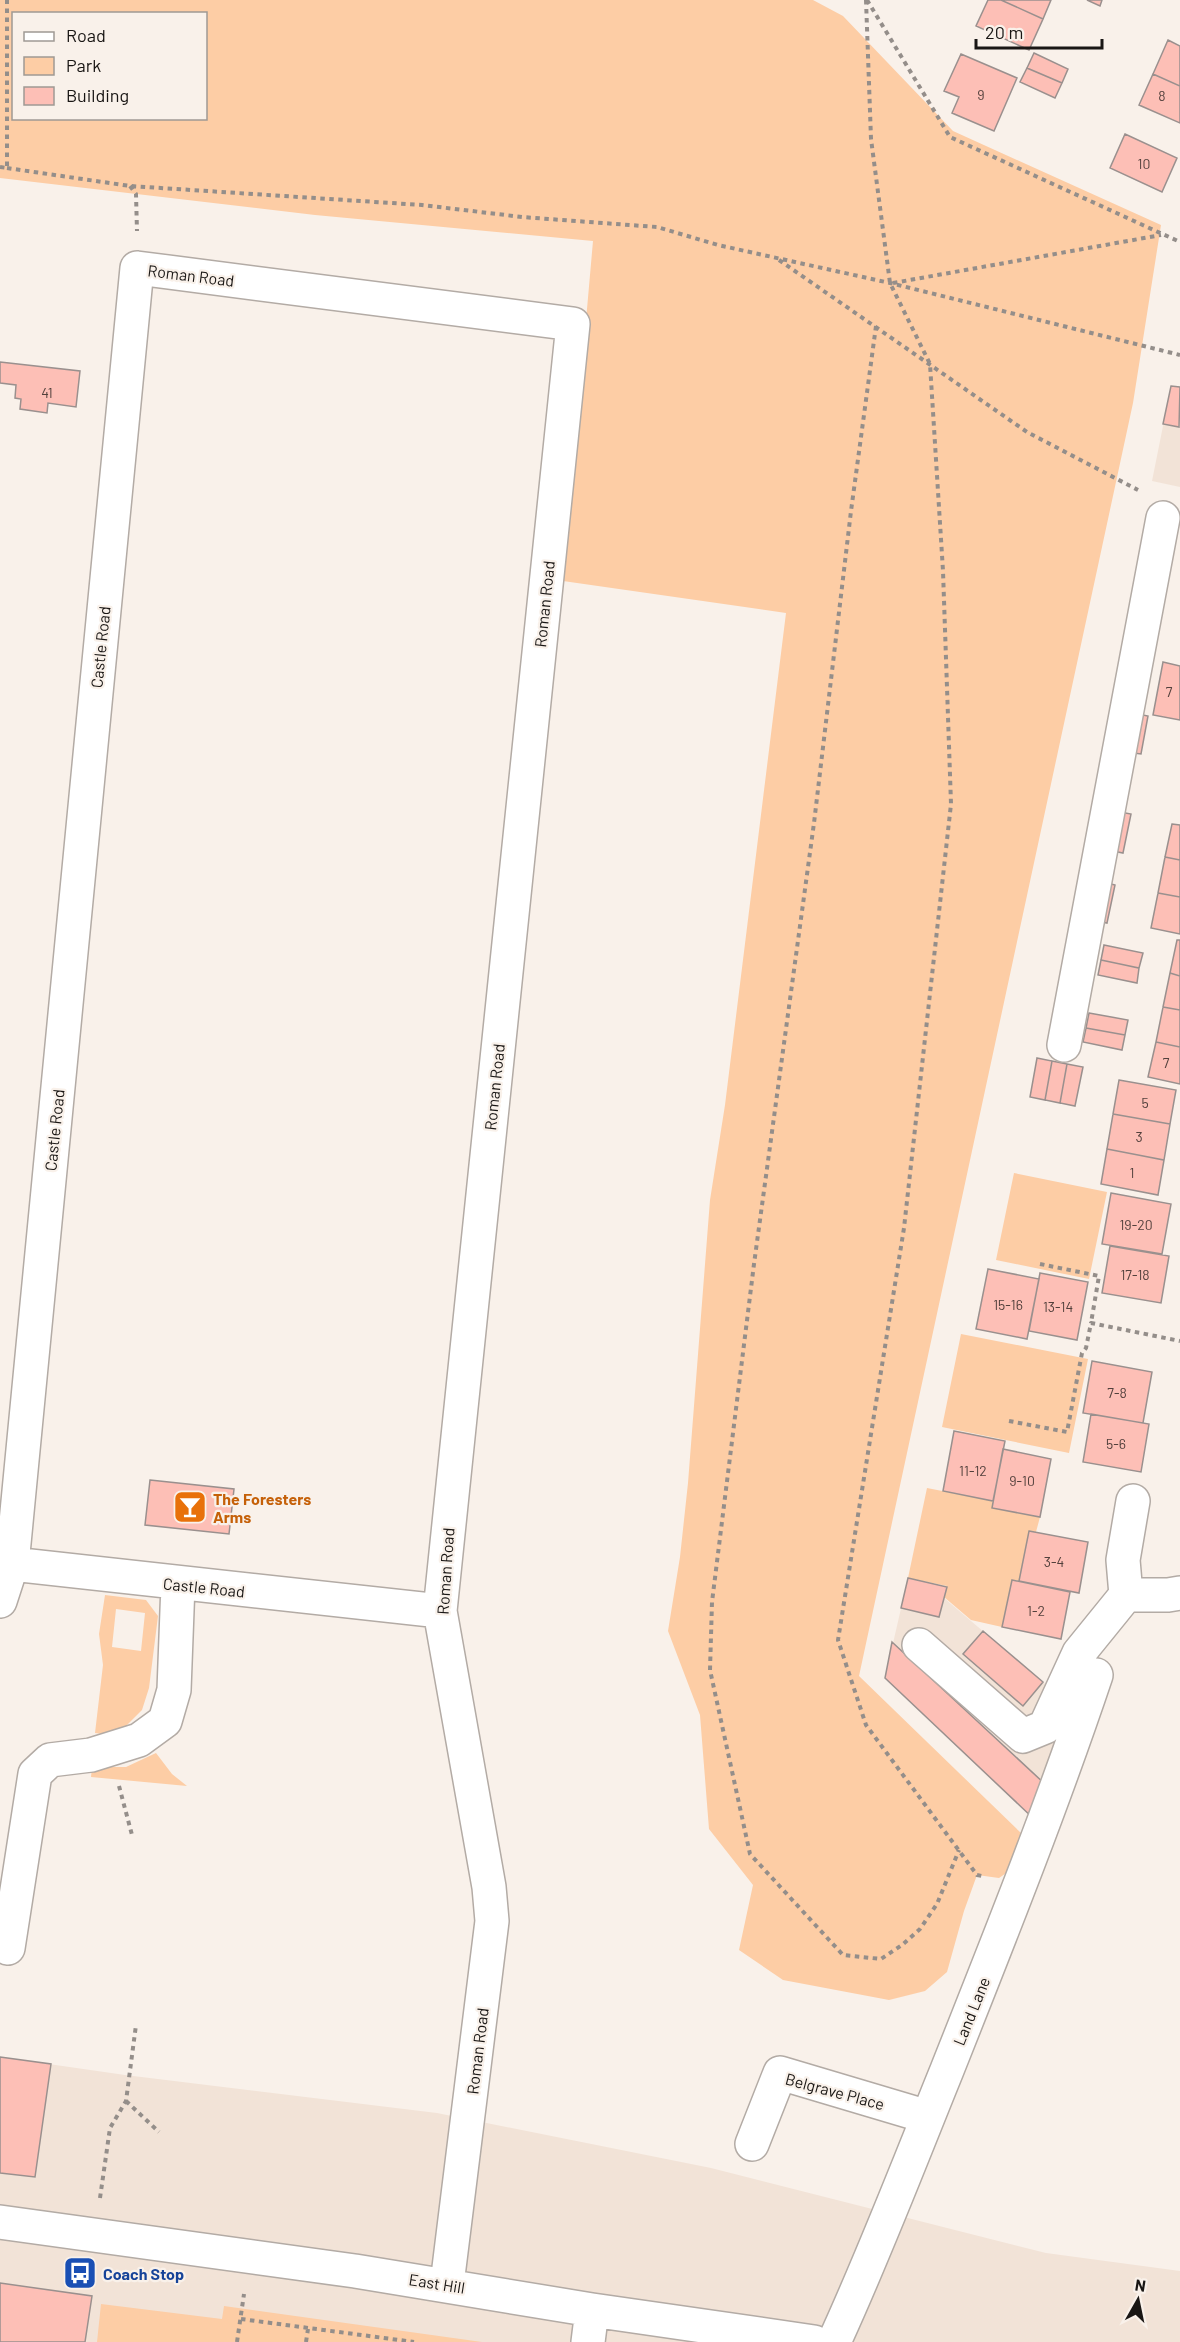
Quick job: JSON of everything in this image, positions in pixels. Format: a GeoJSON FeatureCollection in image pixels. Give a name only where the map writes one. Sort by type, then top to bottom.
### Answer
{"type":"FeatureCollection","features":[{"type":"Feature","properties":{"kind":"street","name":"Castle Road"},"geometry":{"type":"LineString","coordinates":[[137,268],[12,1564],[440,1611]]}},
{"type":"Feature","properties":{"kind":"street","name":"Roman Road"},"geometry":{"type":"LineString","coordinates":[[137,268],[573,324],[440,1611],[489,1887],[492,1921],[447,2284]]}},
{"type":"Feature","properties":{"kind":"street"},"geometry":{"type":"LineString","coordinates":[[1064,1045],[1140,631],[1166,574],[1163,518]]}},
{"type":"Feature","properties":{"kind":"street"},"geometry":{"type":"LineString","coordinates":[[919,1645],[1023,1736],[1045,1727],[1079,1653],[1126,1595],[1123,1560],[1133,1501]]}},
{"type":"Feature","properties":{"kind":"street"},"geometry":{"type":"LineString","coordinates":[[0,1601],[12,1564]]}},
{"type":"Feature","properties":{"kind":"street"},"geometry":{"type":"LineString","coordinates":[[8,1948],[35,1774],[50,1760],[91,1755],[140,1740],[165,1721],[174,1690],[178,1584]]}},
{"type":"Feature","properties":{"kind":"street"},"geometry":{"type":"LineString","coordinates":[[1126,1595],[1180,1593]]}},
{"type":"Feature","properties":{"kind":"street","name":"Land Lane"},"geometry":{"type":"LineString","coordinates":[[834,2342],[889,2215],[1020,1885],[1067,1761],[1095,1676]]}},
{"type":"Feature","properties":{"kind":"street","name":"Belgrave Place"},"geometry":{"type":"LineString","coordinates":[[752,2144],[780,2073],[928,2117]]}},
{"type":"Feature","properties":{"kind":"street","name":"East Hill"},"geometry":{"type":"LineString","coordinates":[[0,2222],[447,2284],[590,2326],[814,2342]]}},
{"type":"Feature","properties":{"kind":"path"},"geometry":{"type":"LineString","coordinates":[[7,0],[7,168]]}},
{"type":"Feature","properties":{"kind":"path"},"geometry":{"type":"LineString","coordinates":[[867,0],[950,136],[1180,242]]}},
{"type":"Feature","properties":{"kind":"path"},"geometry":{"type":"LineString","coordinates":[[867,0],[871,139],[890,284],[930,364],[943,571],[951,804],[904,1228],[838,1640],[867,1725],[977,1875],[1020,1885]]}},
{"type":"Feature","properties":{"kind":"path"},"geometry":{"type":"LineString","coordinates":[[0,167],[130,186],[422,205],[522,218],[657,227],[1180,356]]}},
{"type":"Feature","properties":{"kind":"path"},"geometry":{"type":"LineString","coordinates":[[130,186],[136,194],[137,268]]}},
{"type":"Feature","properties":{"kind":"path"},"geometry":{"type":"LineString","coordinates":[[890,284],[1162,234]]}},
{"type":"Feature","properties":{"kind":"path"},"geometry":{"type":"LineString","coordinates":[[776,258],[1027,432],[1137,488],[1163,518]]}},
{"type":"Feature","properties":{"kind":"path"},"geometry":{"type":"LineString","coordinates":[[876,326],[851,510],[814,823],[754,1264],[712,1602],[710,1670],[750,1854],[843,1955],[881,1959],[920,1929],[937,1904],[959,1850]]}},
{"type":"Feature","properties":{"kind":"path"},"geometry":{"type":"LineString","coordinates":[[1009,1422],[1067,1432],[1082,1353],[1086,1348],[1100,1276],[1040,1264]]}},
{"type":"Feature","properties":{"kind":"path"},"geometry":{"type":"LineString","coordinates":[[1090,1323],[1180,1341]]}},
{"type":"Feature","properties":{"kind":"path"},"geometry":{"type":"LineString","coordinates":[[122,1746],[119,1785],[132,1835]]}},
{"type":"Feature","properties":{"kind":"path"},"geometry":{"type":"LineString","coordinates":[[94,2234],[110,2128],[126,2101],[136,2025]]}},
{"type":"Feature","properties":{"kind":"path"},"geometry":{"type":"LineString","coordinates":[[126,2101],[159,2132]]}},
{"type":"Feature","properties":{"kind":"path"},"geometry":{"type":"LineString","coordinates":[[237,2342],[246,2257]]}},
{"type":"Feature","properties":{"kind":"path"},"geometry":{"type":"LineString","coordinates":[[241,2319],[414,2342]]}},
{"type":"Feature","properties":{"kind":"path"},"geometry":{"type":"LineString","coordinates":[[306,2342],[308,2329]]}},
{"type":"Feature","properties":{"kind":"shaded area"},"geometry":{"type":"Polygon","coordinates":[[[1171,386],[1180,387],[1180,487],[1152,481],[1171,386]]]}},
{"type":"Feature","properties":{"kind":"shaded area"},"geometry":{"type":"Polygon","coordinates":[[[908,1578],[947,1587],[944,1598],[1071,1706],[1035,1820],[885,1678],[908,1578]]]}},
{"type":"Feature","properties":{"kind":"shaded area"},"geometry":{"type":"Polygon","coordinates":[[[0,2057],[125,2075],[437,2113],[711,2168],[1046,2253],[1180,2271],[1180,2342],[0,2342],[0,2057]]]}},
{"type":"Feature","properties":{"kind":"green space"},"geometry":{"type":"Polygon","coordinates":[[[0,0],[813,0],[843,16],[953,131],[1161,225],[1133,403],[859,1676],[1021,1833],[1012,1869],[999,1878],[977,1875],[947,1972],[925,1991],[889,2000],[783,1980],[739,1950],[753,1885],[709,1829],[700,1715],[668,1631],[680,1557],[688,1483],[710,1200],[725,1105],[786,613],[563,581],[593,241],[315,215],[0,178],[0,0]]]}},
{"type":"Feature","properties":{"kind":"green space"},"geometry":{"type":"Polygon","coordinates":[[[1014,1173],[1107,1192],[1089,1279],[996,1260],[1014,1173]]]}},
{"type":"Feature","properties":{"kind":"green space"},"geometry":{"type":"Polygon","coordinates":[[[961,1334],[1088,1359],[1069,1453],[942,1427],[961,1334]]]}},
{"type":"Feature","properties":{"kind":"green space"},"geometry":{"type":"Polygon","coordinates":[[[927,1488],[993,1501],[992,1508],[1040,1517],[1036,1532],[1029,1531],[1019,1581],[1012,1580],[1002,1627],[971,1620],[944,1597],[947,1586],[908,1578],[927,1488]]]}},
{"type":"Feature","properties":{"kind":"green space"},"geometry":{"type":"Polygon","coordinates":[[[105,1595],[146,1600],[158,1616],[149,1688],[142,1710],[125,1727],[109,1735],[95,1733],[103,1665],[99,1634],[105,1595]],[[116,1609],[112,1647],[141,1651],[145,1613],[116,1609]]]}},
{"type":"Feature","properties":{"kind":"green space"},"geometry":{"type":"Polygon","coordinates":[[[156,1753],[172,1774],[187,1786],[91,1777],[92,1767],[126,1767],[156,1753]]]}},
{"type":"Feature","properties":{"kind":"green space"},"geometry":{"type":"Polygon","coordinates":[[[101,2304],[222,2319],[224,2306],[482,2342],[97,2342],[101,2304]]]}},
{"type":"Feature","properties":{"kind":"building"},"geometry":{"type":"Polygon","coordinates":[[[988,0],[1001,0],[1043,19],[1029,50],[976,26],[988,0]]]}},
{"type":"Feature","properties":{"kind":"building"},"geometry":{"type":"Polygon","coordinates":[[[1001,0],[1051,0],[1043,19],[1001,0]]]}},
{"type":"Feature","properties":{"kind":"building"},"geometry":{"type":"Polygon","coordinates":[[[1087,0],[1102,0],[1100,6],[1087,0]]]}},
{"type":"Feature","properties":{"kind":"building"},"geometry":{"type":"Polygon","coordinates":[[[1168,40],[1180,46],[1180,86],[1153,74],[1168,40]]]}},
{"type":"Feature","properties":{"kind":"building"},"geometry":{"type":"Polygon","coordinates":[[[1034,53],[1068,69],[1062,83],[1027,68],[1034,53]]]}},
{"type":"Feature","properties":{"kind":"building"},"geometry":{"type":"Polygon","coordinates":[[[961,54],[1017,78],[994,131],[952,113],[959,97],[944,91],[961,54]]]}},
{"type":"Feature","properties":{"kind":"building"},"geometry":{"type":"Polygon","coordinates":[[[1027,68],[1062,83],[1055,98],[1020,82],[1027,68]]]}},
{"type":"Feature","properties":{"kind":"building"},"geometry":{"type":"Polygon","coordinates":[[[1153,74],[1180,86],[1180,123],[1139,105],[1153,74]]]}},
{"type":"Feature","properties":{"kind":"building"},"geometry":{"type":"Polygon","coordinates":[[[1125,134],[1177,158],[1162,192],[1110,168],[1125,134]]]}},
{"type":"Feature","properties":{"kind":"building"},"geometry":{"type":"Polygon","coordinates":[[[0,362],[80,371],[76,407],[48,403],[47,413],[20,409],[21,399],[15,398],[16,385],[0,383],[0,362]]]}},
{"type":"Feature","properties":{"kind":"building"},"geometry":{"type":"Polygon","coordinates":[[[1171,386],[1180,387],[1179,427],[1163,424],[1171,386]]]}},
{"type":"Feature","properties":{"kind":"building"},"geometry":{"type":"Polygon","coordinates":[[[1163,662],[1180,666],[1180,720],[1153,715],[1163,662]]]}},
{"type":"Feature","properties":{"kind":"building"},"geometry":{"type":"Polygon","coordinates":[[[1133,713],[1148,716],[1141,754],[1126,752],[1133,713]]]}},
{"type":"Feature","properties":{"kind":"building"},"geometry":{"type":"Polygon","coordinates":[[[1115,811],[1131,814],[1123,853],[1108,850],[1115,811]]]}},
{"type":"Feature","properties":{"kind":"building"},"geometry":{"type":"Polygon","coordinates":[[[1172,824],[1180,825],[1180,860],[1165,857],[1172,824]]]}},
{"type":"Feature","properties":{"kind":"building"},"geometry":{"type":"Polygon","coordinates":[[[1165,857],[1180,860],[1180,897],[1158,893],[1165,857]]]}},
{"type":"Feature","properties":{"kind":"building"},"geometry":{"type":"Polygon","coordinates":[[[1100,881],[1115,885],[1107,923],[1092,920],[1100,881]]]}},
{"type":"Feature","properties":{"kind":"building"},"geometry":{"type":"Polygon","coordinates":[[[1158,893],[1180,897],[1180,934],[1151,928],[1158,893]]]}},
{"type":"Feature","properties":{"kind":"building"},"geometry":{"type":"Polygon","coordinates":[[[1177,940],[1180,940],[1180,976],[1170,973],[1177,940]]]}},
{"type":"Feature","properties":{"kind":"building"},"geometry":{"type":"Polygon","coordinates":[[[1104,945],[1143,953],[1139,968],[1101,960],[1104,945]]]}},
{"type":"Feature","properties":{"kind":"building"},"geometry":{"type":"Polygon","coordinates":[[[1101,960],[1139,968],[1137,983],[1098,975],[1101,960]]]}},
{"type":"Feature","properties":{"kind":"building"},"geometry":{"type":"Polygon","coordinates":[[[1170,973],[1180,976],[1180,1010],[1163,1007],[1170,973]]]}},
{"type":"Feature","properties":{"kind":"building"},"geometry":{"type":"Polygon","coordinates":[[[1163,1007],[1180,1010],[1180,1047],[1156,1042],[1163,1007]]]}},
{"type":"Feature","properties":{"kind":"building"},"geometry":{"type":"Polygon","coordinates":[[[1089,1013],[1128,1020],[1125,1035],[1086,1028],[1089,1013]]]}},
{"type":"Feature","properties":{"kind":"building"},"geometry":{"type":"Polygon","coordinates":[[[1086,1028],[1125,1035],[1122,1050],[1083,1042],[1086,1028]]]}},
{"type":"Feature","properties":{"kind":"building"},"geometry":{"type":"Polygon","coordinates":[[[1156,1042],[1180,1047],[1180,1084],[1148,1077],[1156,1042]]]}},
{"type":"Feature","properties":{"kind":"building"},"geometry":{"type":"Polygon","coordinates":[[[1037,1058],[1052,1061],[1045,1100],[1030,1097],[1037,1058]]]}},
{"type":"Feature","properties":{"kind":"building"},"geometry":{"type":"Polygon","coordinates":[[[1052,1061],[1067,1064],[1060,1103],[1045,1100],[1052,1061]]]}},
{"type":"Feature","properties":{"kind":"building"},"geometry":{"type":"Polygon","coordinates":[[[1067,1064],[1083,1067],[1075,1106],[1060,1103],[1067,1064]]]}},
{"type":"Feature","properties":{"kind":"building"},"geometry":{"type":"Polygon","coordinates":[[[1119,1080],[1176,1090],[1170,1124],[1113,1114],[1119,1080]]]}},
{"type":"Feature","properties":{"kind":"building"},"geometry":{"type":"Polygon","coordinates":[[[1113,1114],[1170,1124],[1164,1160],[1107,1149],[1113,1114]]]}},
{"type":"Feature","properties":{"kind":"building"},"geometry":{"type":"Polygon","coordinates":[[[1107,1149],[1164,1160],[1158,1195],[1101,1184],[1107,1149]]]}},
{"type":"Feature","properties":{"kind":"building"},"geometry":{"type":"Polygon","coordinates":[[[1111,1193],[1171,1204],[1162,1254],[1102,1244],[1111,1193]]]}},
{"type":"Feature","properties":{"kind":"building"},"geometry":{"type":"Polygon","coordinates":[[[1110,1246],[1169,1256],[1161,1303],[1102,1293],[1110,1246]]]}},
{"type":"Feature","properties":{"kind":"building"},"geometry":{"type":"Polygon","coordinates":[[[988,1269],[1039,1279],[1027,1339],[976,1329],[988,1269]]]}},
{"type":"Feature","properties":{"kind":"building"},"geometry":{"type":"Polygon","coordinates":[[[1040,1273],[1088,1282],[1077,1340],[1029,1331],[1040,1273]]]}},
{"type":"Feature","properties":{"kind":"building"},"geometry":{"type":"Polygon","coordinates":[[[1092,1361],[1152,1372],[1143,1423],[1083,1413],[1092,1361]]]}},
{"type":"Feature","properties":{"kind":"building"},"geometry":{"type":"Polygon","coordinates":[[[1091,1414],[1149,1424],[1141,1472],[1083,1462],[1091,1414]]]}},
{"type":"Feature","properties":{"kind":"building"},"geometry":{"type":"Polygon","coordinates":[[[954,1431],[1005,1441],[993,1501],[943,1491],[954,1431]]]}},
{"type":"Feature","properties":{"kind":"building"},"geometry":{"type":"Polygon","coordinates":[[[1003,1449],[1051,1459],[1040,1517],[992,1508],[1003,1449]]]}},
{"type":"Feature","properties":{"kind":"building","name":"The Foresters Arms"},"geometry":{"type":"Polygon","coordinates":[[[150,1480],[234,1489],[229,1534],[145,1525],[150,1480]]]}},
{"type":"Feature","properties":{"kind":"building"},"geometry":{"type":"Polygon","coordinates":[[[1029,1531],[1088,1542],[1079,1593],[1019,1581],[1029,1531]]]}},
{"type":"Feature","properties":{"kind":"building"},"geometry":{"type":"Polygon","coordinates":[[[908,1578],[947,1587],[939,1617],[901,1608],[908,1578]]]}},
{"type":"Feature","properties":{"kind":"building"},"geometry":{"type":"Polygon","coordinates":[[[1012,1580],[1070,1592],[1061,1639],[1002,1627],[1012,1580]]]}},
{"type":"Feature","properties":{"kind":"building"},"geometry":{"type":"Polygon","coordinates":[[[983,1631],[1043,1682],[1023,1706],[963,1654],[983,1631]]]}},
{"type":"Feature","properties":{"kind":"building"},"geometry":{"type":"Polygon","coordinates":[[[892,1642],[1046,1785],[1035,1820],[885,1678],[892,1642]]]}},
{"type":"Feature","properties":{"kind":"building"},"geometry":{"type":"Polygon","coordinates":[[[0,2057],[51,2064],[35,2177],[0,2173],[0,2057]]]}},
{"type":"Feature","properties":{"kind":"building"},"geometry":{"type":"Polygon","coordinates":[[[0,2283],[92,2296],[85,2342],[0,2342],[0,2283]]]}},
{"type":"Feature","properties":{"kind":"place","name":"The Foresters Arms"},"geometry":{"type":"Point","coordinates":[190,1507]}},
{"type":"Feature","properties":{"kind":"place","name":"Coach Stop"},"geometry":{"type":"Point","coordinates":[80,2273]}}]}
